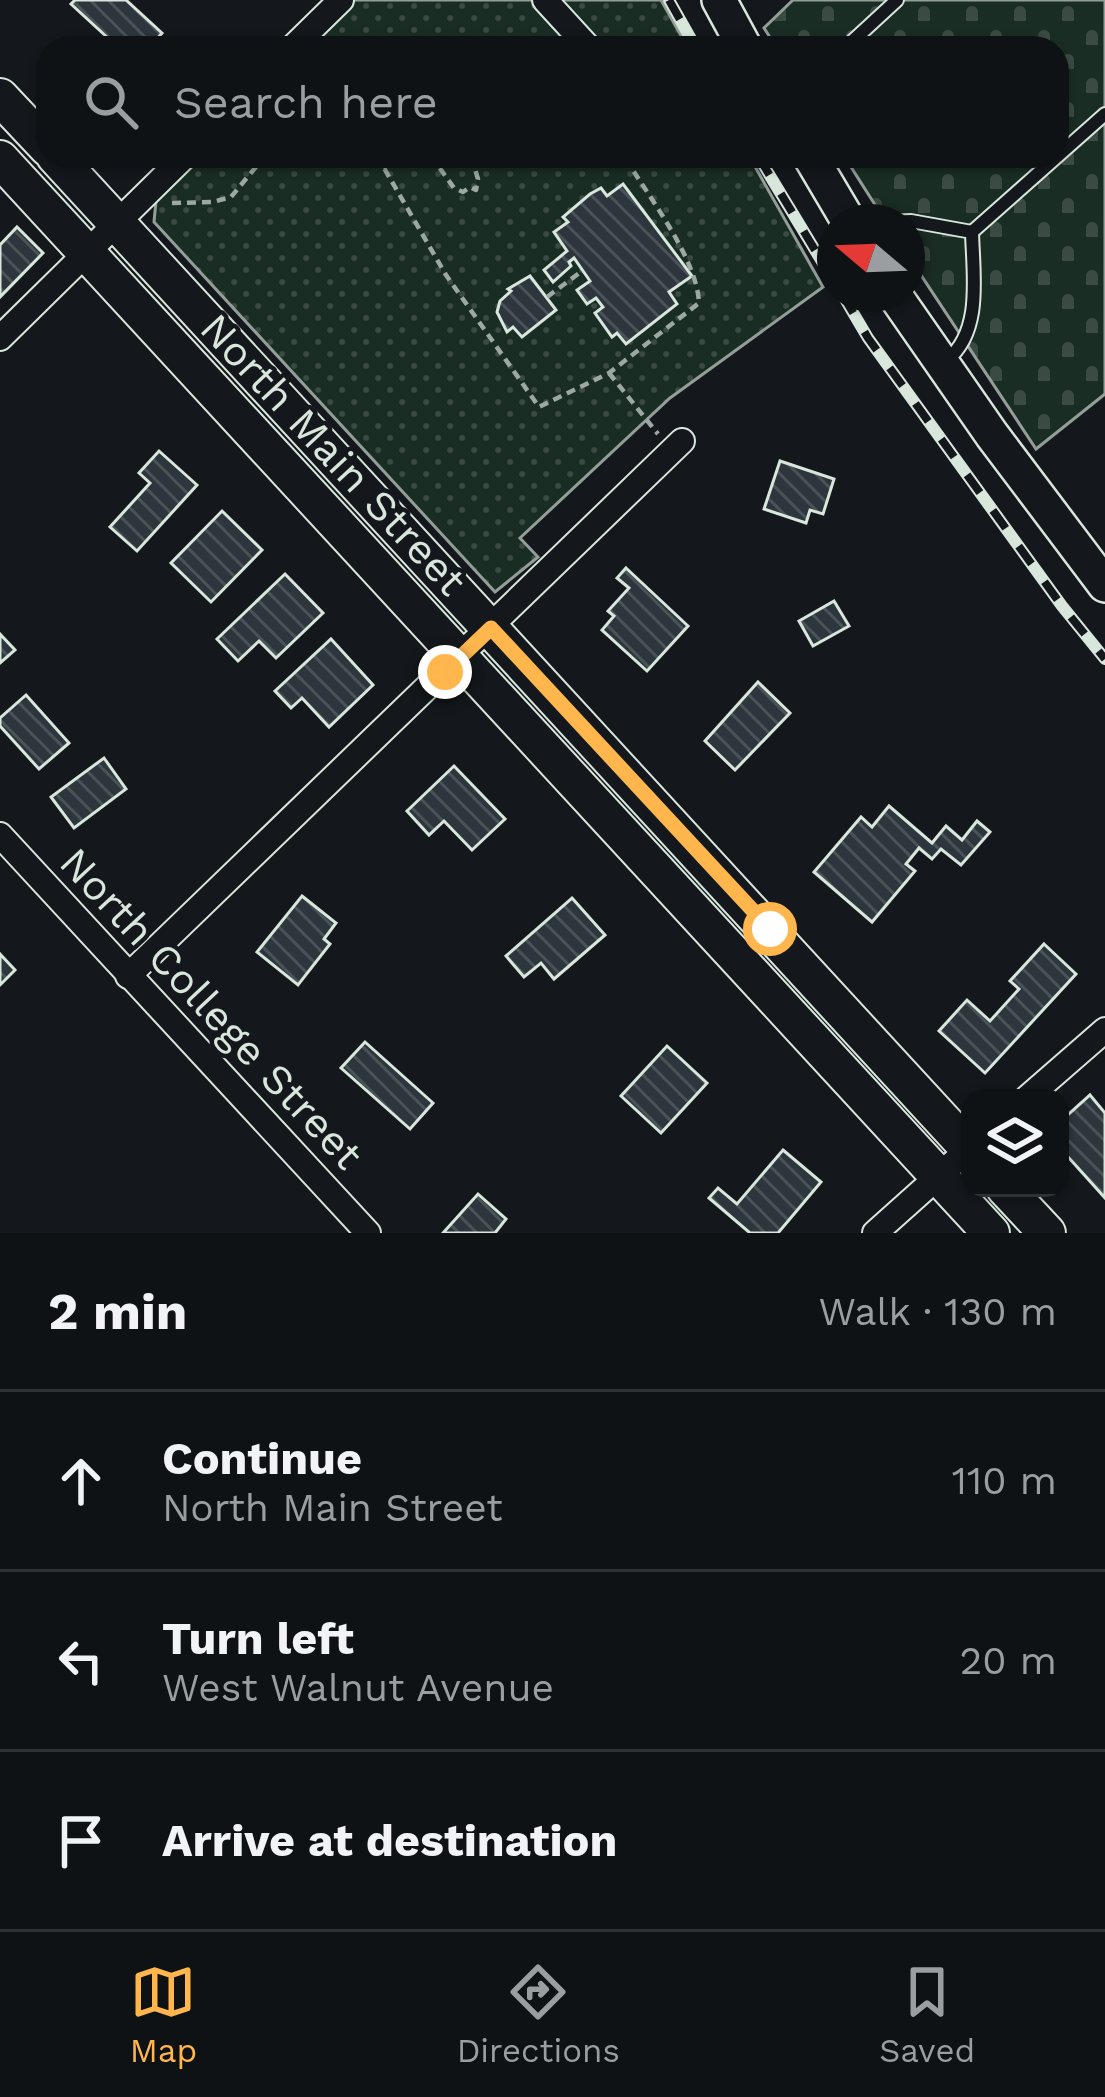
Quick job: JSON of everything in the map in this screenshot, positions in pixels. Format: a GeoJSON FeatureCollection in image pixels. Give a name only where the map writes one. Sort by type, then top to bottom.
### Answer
{"type":"FeatureCollection","features":[{"type":"Feature","properties":{"kind":"main road"},"geometry":{"type":"LineString","coordinates":[[719,0],[738,36]]}},
{"type":"Feature","properties":{"kind":"main road"},"geometry":{"type":"LineString","coordinates":[[0,97],[36,135]]}},
{"type":"Feature","properties":{"kind":"main road","name":"North Main Street"},"geometry":{"type":"LineString","coordinates":[[0,159],[991,1233]]}},
{"type":"Feature","properties":{"kind":"main road","name":"North Main Street"},"geometry":{"type":"LineString","coordinates":[[70,168],[127,215],[491,628],[961,1139]]}},
{"type":"Feature","properties":{"kind":"main road"},"geometry":{"type":"LineString","coordinates":[[817,168],[838,204]]}},
{"type":"Feature","properties":{"kind":"main road"},"geometry":{"type":"LineString","coordinates":[[906,312],[1105,585]]}},
{"type":"Feature","properties":{"kind":"main road"},"geometry":{"type":"LineString","coordinates":[[1014,1197],[1047,1233]]}},
{"type":"Feature","properties":{"kind":"street"},"geometry":{"type":"LineString","coordinates":[[304,36],[341,0]]}},
{"type":"Feature","properties":{"kind":"street"},"geometry":{"type":"LineString","coordinates":[[545,0],[578,36]]}},
{"type":"Feature","properties":{"kind":"street"},"geometry":{"type":"LineString","coordinates":[[0,338],[172,168]]}},
{"type":"Feature","properties":{"kind":"street"},"geometry":{"type":"LineString","coordinates":[[128,976],[677,446]]}},
{"type":"Feature","properties":{"kind":"street","name":"North College Street"},"geometry":{"type":"LineString","coordinates":[[0,835],[368,1233]]}},
{"type":"Feature","properties":{"kind":"street"},"geometry":{"type":"LineString","coordinates":[[1037,1089],[1105,1030]]}},
{"type":"Feature","properties":{"kind":"street"},"geometry":{"type":"LineString","coordinates":[[875,1233],[961,1157]]}},
{"type":"Feature","properties":{"kind":"lane"},"geometry":{"type":"LineString","coordinates":[[858,36],[897,0]]}},
{"type":"Feature","properties":{"kind":"lane"},"geometry":{"type":"LineString","coordinates":[[1069,146],[1105,114]]}},
{"type":"Feature","properties":{"kind":"lane"},"geometry":{"type":"LineString","coordinates":[[941,365],[959,351],[967,335],[973,303],[972,232],[1044,168]]}},
{"type":"Feature","properties":{"kind":"lane"},"geometry":{"type":"LineString","coordinates":[[925,223],[972,232]]}},
{"type":"Feature","properties":{"kind":"path"},"geometry":{"type":"LineString","coordinates":[[163,205],[231,197],[255,168]]}},
{"type":"Feature","properties":{"kind":"path"},"geometry":{"type":"LineString","coordinates":[[383,168],[446,275],[539,407],[609,373],[699,303],[699,290],[682,252],[631,168]]}},
{"type":"Feature","properties":{"kind":"path"},"geometry":{"type":"LineString","coordinates":[[439,168],[463,192],[470,187],[476,190],[475,168]]}},
{"type":"Feature","properties":{"kind":"path"},"geometry":{"type":"LineString","coordinates":[[547,297],[582,271]]}},
{"type":"Feature","properties":{"kind":"path"},"geometry":{"type":"LineString","coordinates":[[609,373],[677,446]]}},
{"type":"Feature","properties":{"kind":"green space"},"geometry":{"type":"Polygon","coordinates":[[[355,0],[661,0],[681,36],[319,36],[355,0]]]}},
{"type":"Feature","properties":{"kind":"green space"},"geometry":{"type":"Polygon","coordinates":[[[793,0],[1105,0],[1105,394],[1036,449],[925,281],[925,204],[875,204],[852,168],[1069,168],[1069,36],[769,36],[764,28],[793,0]]]}},
{"type":"Feature","properties":{"kind":"green space"},"geometry":{"type":"Polygon","coordinates":[[[187,168],[756,168],[817,276],[817,291],[670,398],[520,538],[538,557],[495,592],[154,222],[156,201],[187,168]]]}},
{"type":"Feature","properties":{"kind":"building"},"geometry":{"type":"Polygon","coordinates":[[[75,0],[126,0],[162,33],[106,36],[71,4],[75,0]]]}},
{"type":"Feature","properties":{"kind":"building"},"geometry":{"type":"Polygon","coordinates":[[[623,184],[692,276],[669,292],[677,304],[626,344],[617,333],[612,337],[595,313],[603,307],[596,298],[587,304],[577,290],[590,281],[574,258],[553,282],[544,270],[567,251],[554,232],[568,222],[563,217],[590,194],[601,188],[607,196],[623,184]]]}},
{"type":"Feature","properties":{"kind":"building"},"geometry":{"type":"Polygon","coordinates":[[[17,227],[43,253],[0,297],[0,245],[17,227]]]}},
{"type":"Feature","properties":{"kind":"building"},"geometry":{"type":"Polygon","coordinates":[[[530,276],[556,310],[522,337],[513,327],[507,332],[497,312],[508,289],[530,276]]]}},
{"type":"Feature","properties":{"kind":"building"},"geometry":{"type":"Polygon","coordinates":[[[159,451],[197,485],[137,551],[110,527],[150,483],[139,473],[159,451]]]}},
{"type":"Feature","properties":{"kind":"building"},"geometry":{"type":"Polygon","coordinates":[[[780,461],[834,479],[823,514],[810,510],[806,523],[764,509],[780,461]]]}},
{"type":"Feature","properties":{"kind":"building"},"geometry":{"type":"Polygon","coordinates":[[[222,511],[262,550],[211,602],[171,563],[222,511]]]}},
{"type":"Feature","properties":{"kind":"building"},"geometry":{"type":"Polygon","coordinates":[[[626,568],[688,626],[647,671],[602,630],[614,616],[608,611],[629,588],[617,578],[626,568]]]}},
{"type":"Feature","properties":{"kind":"building"},"geometry":{"type":"Polygon","coordinates":[[[285,574],[323,613],[276,658],[259,641],[238,661],[217,639],[285,574]]]}},
{"type":"Feature","properties":{"kind":"building"},"geometry":{"type":"Polygon","coordinates":[[[834,601],[849,626],[813,646],[799,621],[834,601]]]}},
{"type":"Feature","properties":{"kind":"building"},"geometry":{"type":"Polygon","coordinates":[[[0,634],[15,650],[0,663],[0,634]]]}},
{"type":"Feature","properties":{"kind":"building"},"geometry":{"type":"Polygon","coordinates":[[[331,639],[373,685],[329,727],[302,698],[291,708],[275,691],[331,639]]]}},
{"type":"Feature","properties":{"kind":"building"},"geometry":{"type":"Polygon","coordinates":[[[758,682],[790,713],[735,770],[705,741],[758,682]]]}},
{"type":"Feature","properties":{"kind":"building"},"geometry":{"type":"Polygon","coordinates":[[[26,695],[69,743],[39,769],[0,726],[0,718],[26,695]]]}},
{"type":"Feature","properties":{"kind":"building"},"geometry":{"type":"Polygon","coordinates":[[[104,758],[126,789],[74,828],[51,797],[104,758]]]}},
{"type":"Feature","properties":{"kind":"building"},"geometry":{"type":"Polygon","coordinates":[[[454,766],[505,819],[472,850],[444,821],[429,835],[407,811],[454,766]]]}},
{"type":"Feature","properties":{"kind":"building"},"geometry":{"type":"Polygon","coordinates":[[[889,806],[932,843],[946,826],[962,840],[977,821],[990,832],[961,865],[941,849],[932,859],[919,848],[906,864],[915,871],[872,922],[814,872],[861,817],[872,827],[889,806]]]}},
{"type":"Feature","properties":{"kind":"building"},"geometry":{"type":"Polygon","coordinates":[[[302,896],[336,923],[324,939],[330,944],[298,985],[257,952],[302,896]]]}},
{"type":"Feature","properties":{"kind":"building"},"geometry":{"type":"Polygon","coordinates":[[[572,898],[605,935],[554,979],[541,963],[524,977],[506,956],[572,898]]]}},
{"type":"Feature","properties":{"kind":"building"},"geometry":{"type":"Polygon","coordinates":[[[1044,944],[1076,974],[985,1073],[939,1031],[967,1000],[990,1021],[1019,989],[1010,981],[1044,944]]]}},
{"type":"Feature","properties":{"kind":"building"},"geometry":{"type":"Polygon","coordinates":[[[0,954],[15,970],[0,985],[0,954]]]}},
{"type":"Feature","properties":{"kind":"building"},"geometry":{"type":"Polygon","coordinates":[[[365,1042],[433,1103],[410,1129],[341,1068],[365,1042]]]}},
{"type":"Feature","properties":{"kind":"building"},"geometry":{"type":"Polygon","coordinates":[[[667,1046],[707,1083],[661,1133],[621,1096],[667,1046]]]}},
{"type":"Feature","properties":{"kind":"building"},"geometry":{"type":"Polygon","coordinates":[[[1090,1095],[1105,1113],[1105,1198],[1069,1158],[1069,1114],[1090,1095]]]}},
{"type":"Feature","properties":{"kind":"building"},"geometry":{"type":"Polygon","coordinates":[[[783,1150],[821,1182],[778,1233],[750,1233],[709,1198],[718,1188],[737,1204],[783,1150]]]}},
{"type":"Feature","properties":{"kind":"building"},"geometry":{"type":"Polygon","coordinates":[[[478,1194],[506,1219],[495,1233],[443,1233],[478,1194]]]}},
{"type":"Feature","properties":{"kind":"railway"},"geometry":{"type":"LineString","coordinates":[[669,0],[689,36]]}},
{"type":"Feature","properties":{"kind":"railway"},"geometry":{"type":"LineString","coordinates":[[765,168],[817,253]]}},
{"type":"Feature","properties":{"kind":"railway"},"geometry":{"type":"LineString","coordinates":[[853,312],[1062,606],[1105,659]]}},
{"type":"Feature","properties":{"kind":"route"},"geometry":{"type":"LineString","coordinates":[[445,672],[491,628],[770,929]]}}]}
